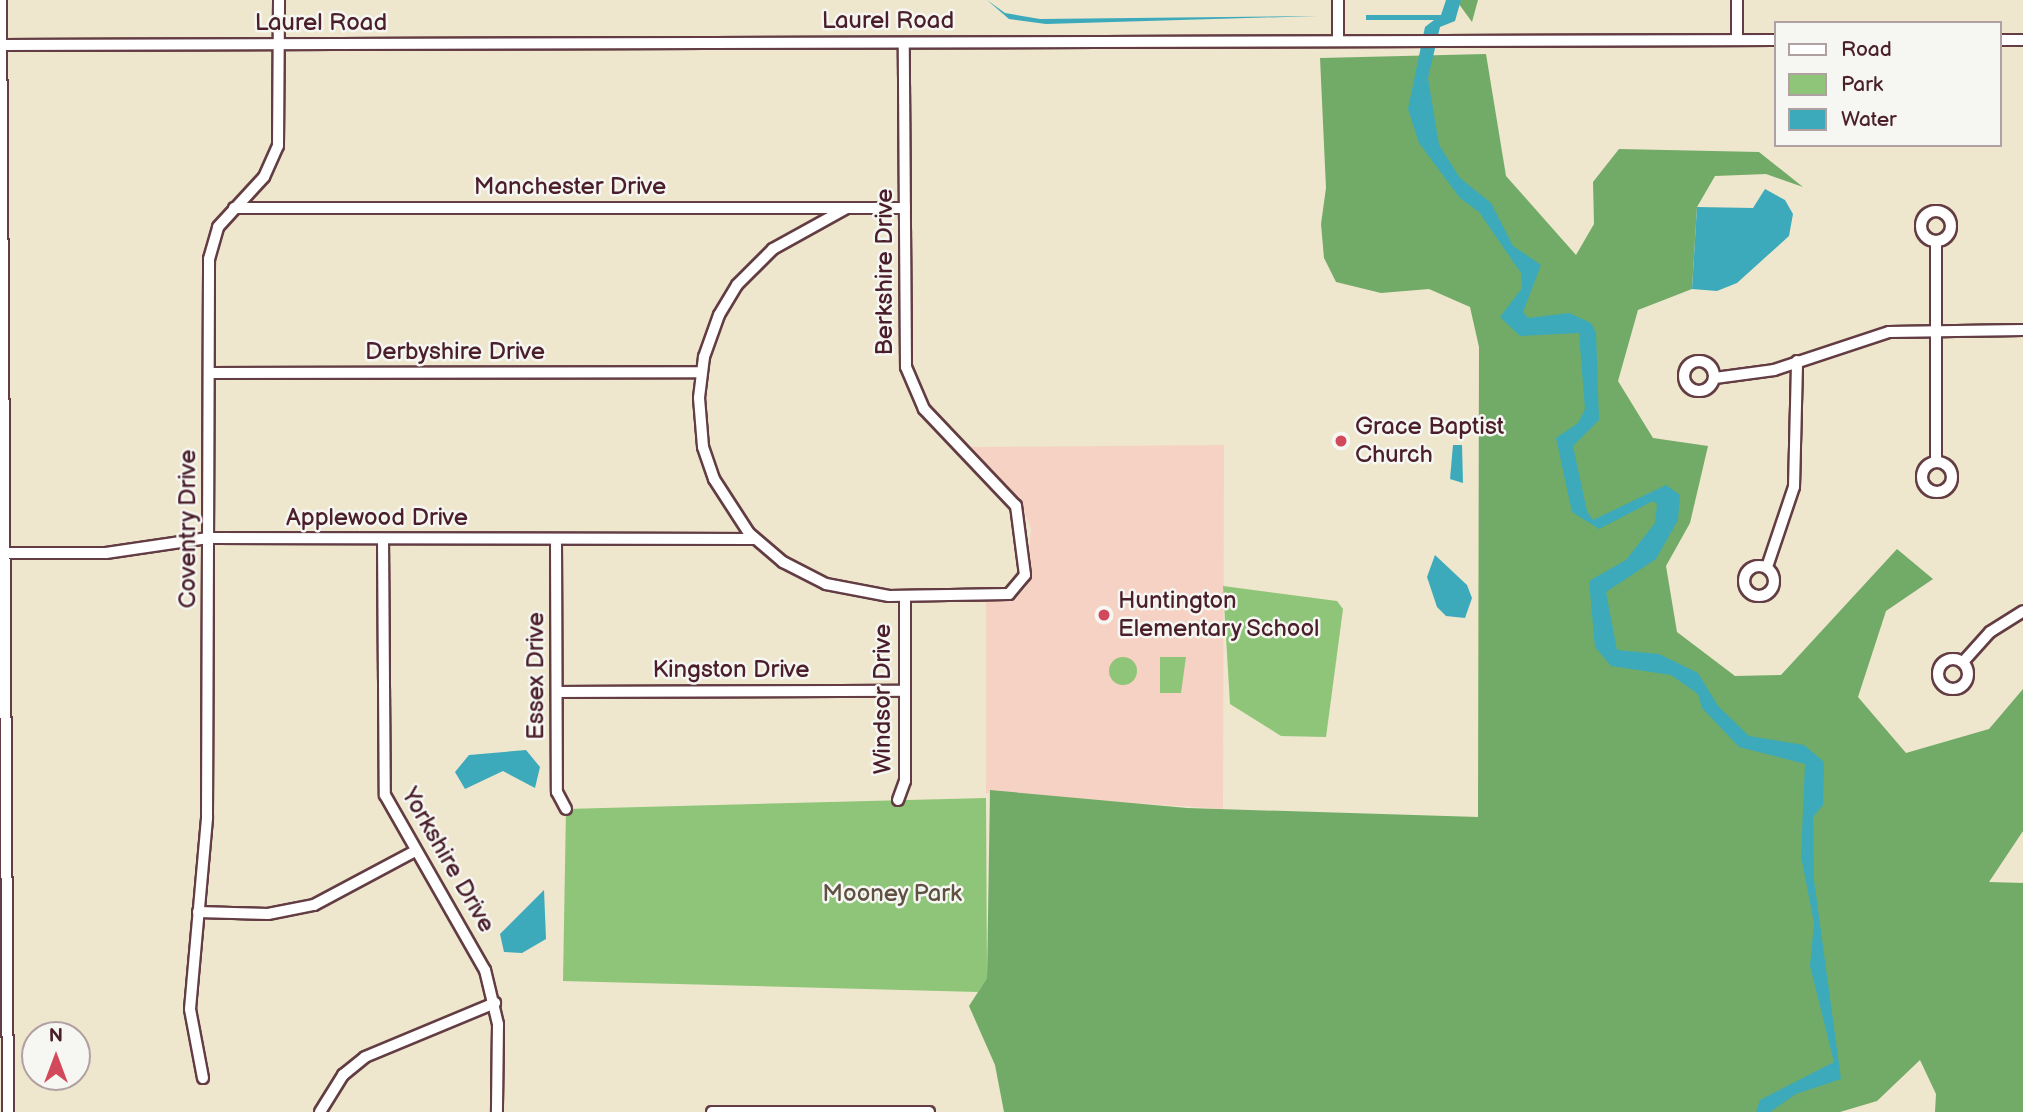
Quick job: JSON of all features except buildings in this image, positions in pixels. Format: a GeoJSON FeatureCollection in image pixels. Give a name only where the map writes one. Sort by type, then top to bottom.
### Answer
{"type":"FeatureCollection","features":[{"type":"Feature","properties":{"kind":"street"},"geometry":{"type":"LineString","coordinates":[[1,0],[8,1112]]}},
{"type":"Feature","properties":{"kind":"street","name":"Coventry Drive"},"geometry":{"type":"LineString","coordinates":[[203,1078],[190,1020],[208,817],[210,250],[234,208],[264,177],[278,145],[279,0]]}},
{"type":"Feature","properties":{"kind":"street"},"geometry":{"type":"LineString","coordinates":[[1338,0],[1338,41]]}},
{"type":"Feature","properties":{"kind":"street"},"geometry":{"type":"LineString","coordinates":[[1737,0],[1737,40]]}},
{"type":"Feature","properties":{"kind":"street","name":"Laurel Road"},"geometry":{"type":"LineString","coordinates":[[1,45],[1774,40]]}},
{"type":"Feature","properties":{"kind":"street"},"geometry":{"type":"LineString","coordinates":[[2002,40],[2023,40]]}},
{"type":"Feature","properties":{"kind":"street","name":"Berkshire Drive"},"geometry":{"type":"LineString","coordinates":[[904,43],[908,374],[924,408],[1012,500],[1023,529],[1021,585],[994,597],[905,596]]}},
{"type":"Feature","properties":{"kind":"street","name":"Manchester Drive"},"geometry":{"type":"LineString","coordinates":[[234,208],[905,208]]}},
{"type":"Feature","properties":{"kind":"street"},"geometry":{"type":"LineString","coordinates":[[847,208],[788,239],[745,276],[719,315],[701,372],[705,457],[720,492],[755,539],[826,584],[905,596]]}},
{"type":"Feature","properties":{"kind":"street"},"geometry":{"type":"LineString","coordinates":[[1936,241],[1936,462]]}},
{"type":"Feature","properties":{"kind":"street"},"geometry":{"type":"LineString","coordinates":[[1714,378],[1797,361],[1858,338],[1936,330],[2023,330]]}},
{"type":"Feature","properties":{"kind":"street"},"geometry":{"type":"LineString","coordinates":[[1767,567],[1794,487],[1797,361]]}},
{"type":"Feature","properties":{"kind":"street","name":"Derbyshire Drive"},"geometry":{"type":"LineString","coordinates":[[209,373],[701,372]]}},
{"type":"Feature","properties":{"kind":"street","name":"Applewood Drive"},"geometry":{"type":"LineString","coordinates":[[3,553],[106,553],[208,538],[755,539]]}},
{"type":"Feature","properties":{"kind":"street","name":"Yorkshire Drive"},"geometry":{"type":"LineString","coordinates":[[383,540],[382,781],[389,808],[476,950],[495,1003],[497,1112]]}},
{"type":"Feature","properties":{"kind":"street","name":"Essex Drive"},"geometry":{"type":"LineString","coordinates":[[556,540],[557,795],[566,809]]}},
{"type":"Feature","properties":{"kind":"street","name":"Windsor Drive"},"geometry":{"type":"LineString","coordinates":[[898,800],[905,781],[905,596]]}},
{"type":"Feature","properties":{"kind":"street"},"geometry":{"type":"LineString","coordinates":[[1963,662],[1990,632],[2023,611]]}},
{"type":"Feature","properties":{"kind":"street","name":"Kingston Drive"},"geometry":{"type":"LineString","coordinates":[[557,691],[905,691]]}},
{"type":"Feature","properties":{"kind":"street"},"geometry":{"type":"LineString","coordinates":[[198,912],[268,914],[314,905],[415,850]]}},
{"type":"Feature","properties":{"kind":"street"},"geometry":{"type":"LineString","coordinates":[[320,1112],[343,1075],[365,1057],[495,1003]]}},
{"type":"Feature","properties":{"kind":"street"},"geometry":{"type":"LineString","coordinates":[[712,1112],[817,1109],[929,1112]]}},
{"type":"Feature","properties":{"kind":"shaded area","name":"Huntington Elementary School"},"geometry":{"type":"Polygon","coordinates":[[[1224,445],[1223,809],[986,793],[986,601],[1011,601],[1026,588],[1031,529],[1019,498],[971,447],[1224,445]]]}},
{"type":"Feature","properties":{"kind":"green space"},"geometry":{"type":"Polygon","coordinates":[[[1456,0],[1478,0],[1472,22],[1456,0]]]}},
{"type":"Feature","properties":{"kind":"green space"},"geometry":{"type":"Polygon","coordinates":[[[1486,54],[1506,176],[1576,255],[1594,224],[1593,182],[1619,149],[1759,152],[1803,187],[1766,174],[1715,176],[1697,207],[1692,289],[1638,310],[1618,381],[1653,438],[1708,446],[1690,523],[1666,566],[1677,632],[1735,676],[1781,675],[1897,549],[1933,579],[1886,611],[1858,697],[1906,753],[1989,729],[2023,689],[2023,831],[1989,882],[2023,883],[2023,1112],[1935,1112],[1936,1094],[1920,1060],[1877,1101],[1840,1112],[1004,1112],[995,1065],[969,1006],[987,978],[990,790],[1187,808],[1478,817],[1479,347],[1470,307],[1429,289],[1381,293],[1336,282],[1324,258],[1321,224],[1326,188],[1320,58],[1486,54]]]}},
{"type":"Feature","properties":{"kind":"green space"},"geometry":{"type":"Polygon","coordinates":[[[1223,586],[1337,601],[1343,609],[1326,737],[1281,736],[1230,704],[1223,586]]]}},
{"type":"Feature","properties":{"kind":"green space"},"geometry":{"type":"Polygon","coordinates":[[[1123,657],[1133,661],[1137,671],[1133,681],[1123,685],[1113,681],[1109,671],[1113,661],[1123,657]]]}},
{"type":"Feature","properties":{"kind":"green space"},"geometry":{"type":"Polygon","coordinates":[[[1160,657],[1186,657],[1181,693],[1160,693],[1160,657]]]}},
{"type":"Feature","properties":{"kind":"green space","name":"Mooney Park"},"geometry":{"type":"Polygon","coordinates":[[[986,798],[987,978],[978,992],[563,981],[566,809],[986,798]]]}},
{"type":"Feature","properties":{"kind":"water"},"geometry":{"type":"Polygon","coordinates":[[[987,0],[1005,13],[1040,19],[1318,16],[1046,24],[1009,19],[987,0]]]}},
{"type":"Feature","properties":{"kind":"water"},"geometry":{"type":"Polygon","coordinates":[[[1446,0],[1461,0],[1455,21],[1440,27],[1428,78],[1439,145],[1460,178],[1491,203],[1513,246],[1541,265],[1523,312],[1528,318],[1569,313],[1591,323],[1596,333],[1599,420],[1573,446],[1587,511],[1593,520],[1666,485],[1680,495],[1678,520],[1656,559],[1606,592],[1617,650],[1659,654],[1698,673],[1718,706],[1749,736],[1804,745],[1824,762],[1823,805],[1813,817],[1814,880],[1841,1079],[1796,1094],[1770,1112],[1756,1112],[1760,1100],[1834,1062],[1810,966],[1814,923],[1801,856],[1805,764],[1739,747],[1702,708],[1698,694],[1671,675],[1611,666],[1595,647],[1589,581],[1626,560],[1655,523],[1657,504],[1653,501],[1599,529],[1572,512],[1556,438],[1578,423],[1585,409],[1579,333],[1520,336],[1500,317],[1522,288],[1521,273],[1479,212],[1460,198],[1419,143],[1408,109],[1425,27],[1434,20],[1366,20],[1366,15],[1441,15],[1446,0]]]}},
{"type":"Feature","properties":{"kind":"water"},"geometry":{"type":"Polygon","coordinates":[[[1765,189],[1785,200],[1793,214],[1789,236],[1737,283],[1717,291],[1692,289],[1697,207],[1753,208],[1765,189]]]}},
{"type":"Feature","properties":{"kind":"water"},"geometry":{"type":"Polygon","coordinates":[[[1453,445],[1462,445],[1463,483],[1450,479],[1453,445]]]}},
{"type":"Feature","properties":{"kind":"water"},"geometry":{"type":"Polygon","coordinates":[[[1435,555],[1467,585],[1472,598],[1465,618],[1446,616],[1437,607],[1427,577],[1435,555]]]}},
{"type":"Feature","properties":{"kind":"water"},"geometry":{"type":"Polygon","coordinates":[[[526,750],[540,767],[535,788],[503,771],[465,789],[455,772],[469,755],[526,750]]]}},
{"type":"Feature","properties":{"kind":"water"},"geometry":{"type":"Polygon","coordinates":[[[544,890],[546,939],[522,953],[504,952],[500,934],[544,890]]]}},
{"type":"Feature","properties":{"kind":"place","name":"Grace Baptist Church"},"geometry":{"type":"Point","coordinates":[1341,441]}},
{"type":"Feature","properties":{"kind":"place","name":"Huntington Elementary School"},"geometry":{"type":"Point","coordinates":[1104,615]}}]}
